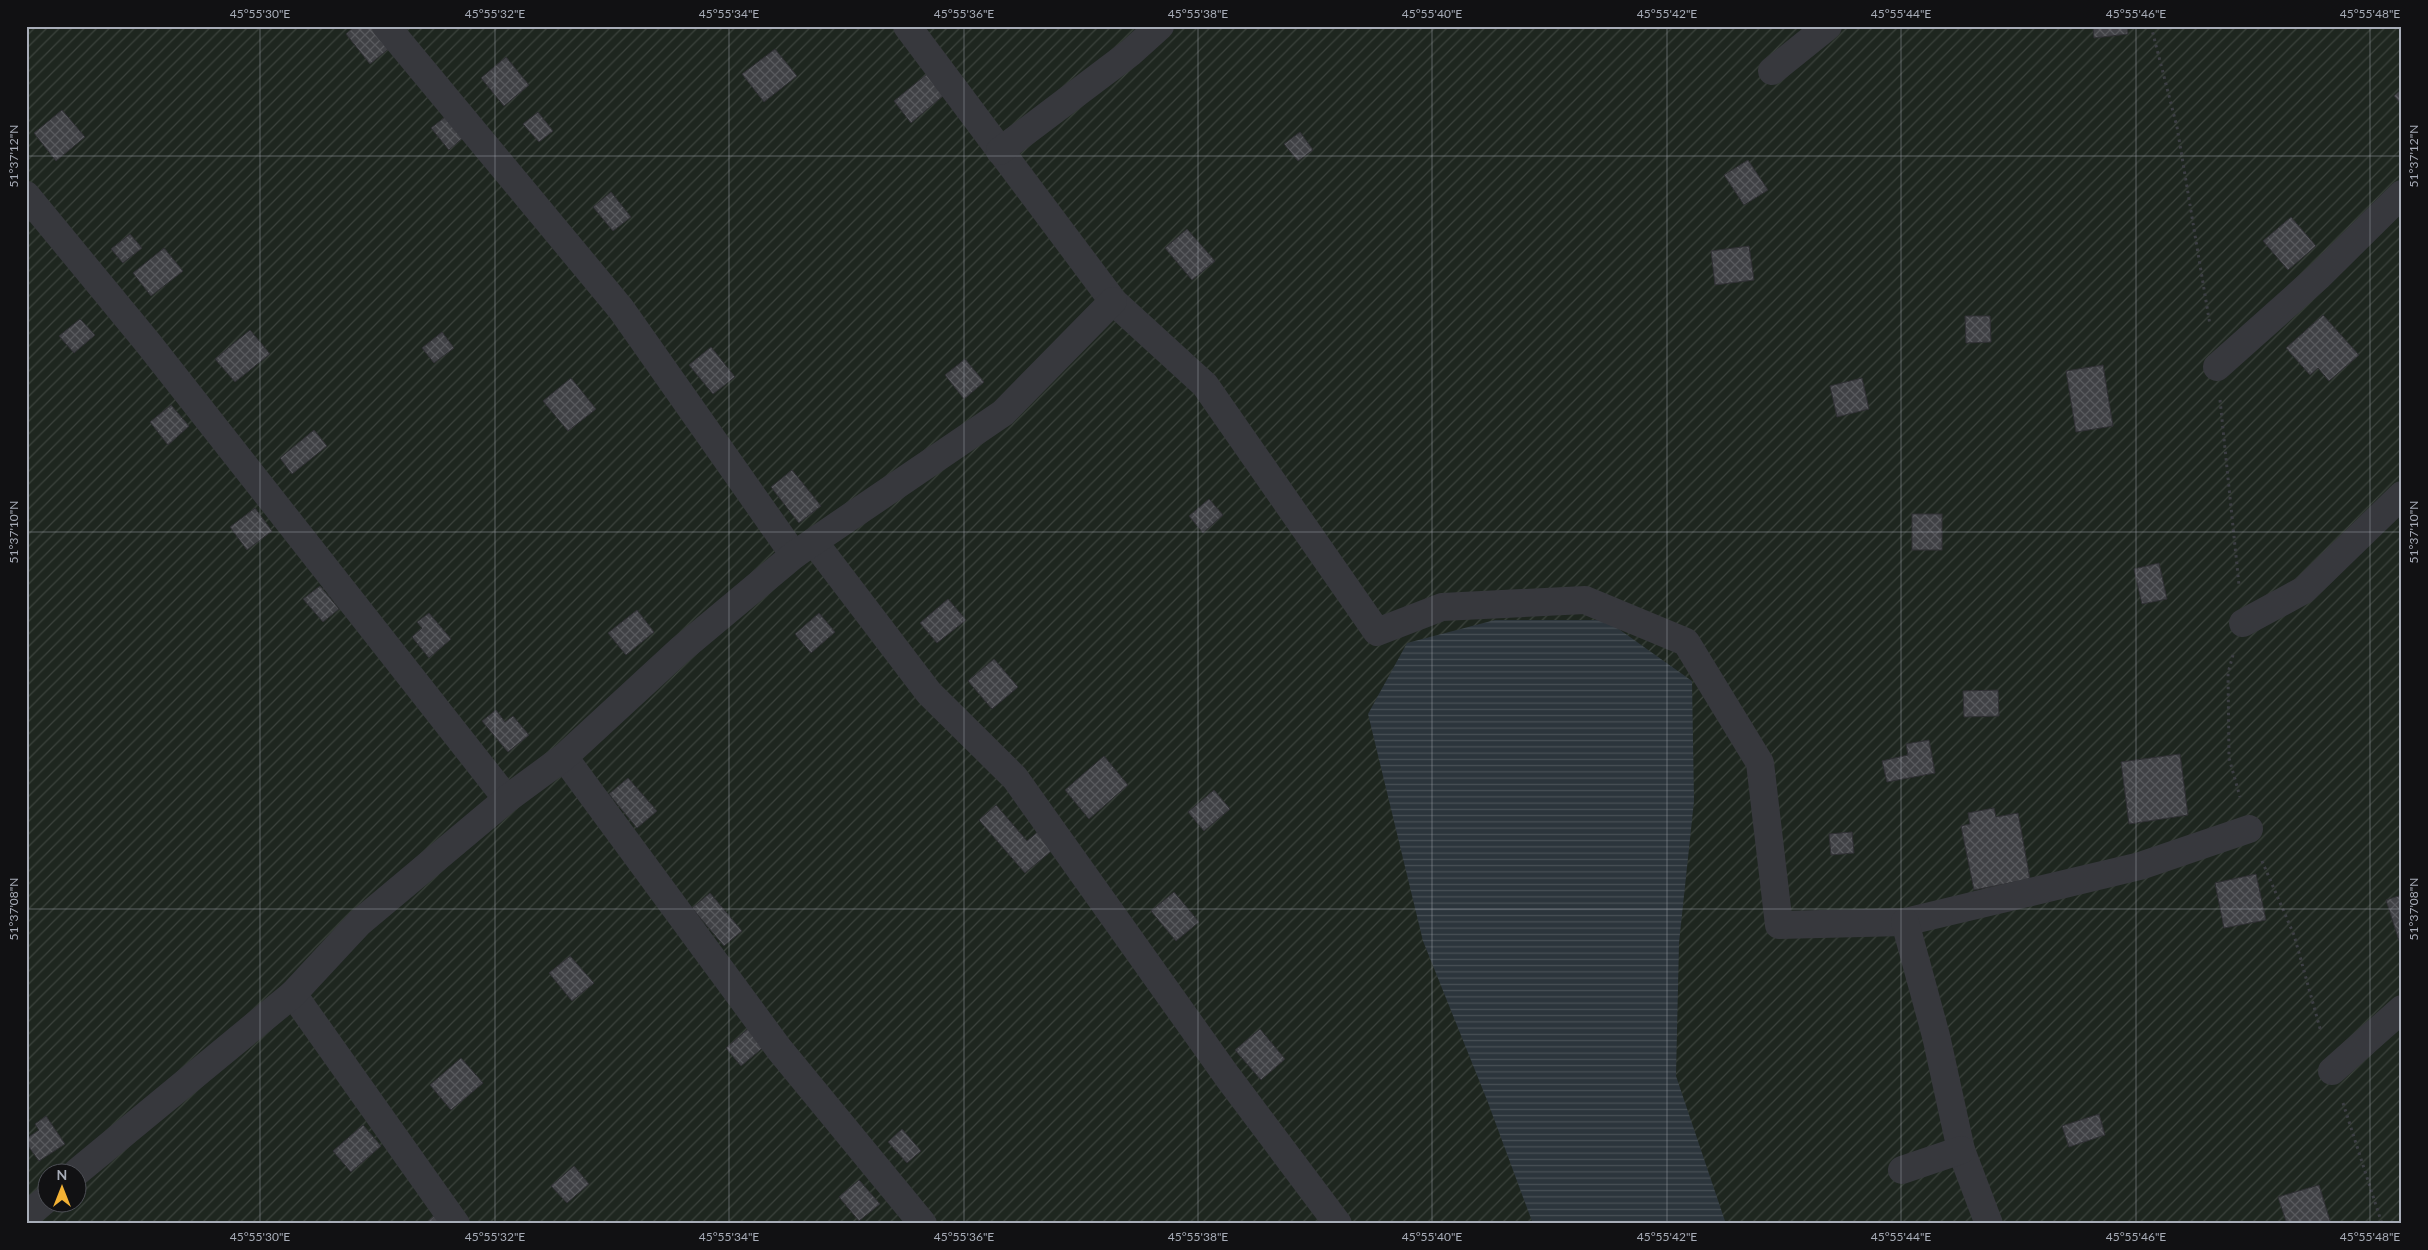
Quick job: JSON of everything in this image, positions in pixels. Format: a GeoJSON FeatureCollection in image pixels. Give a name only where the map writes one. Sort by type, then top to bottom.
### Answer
{"type":"FeatureCollection","features":[{"type":"Feature","properties":{"kind":"lane"},"geometry":{"type":"LineString","coordinates":[[386,26],[621,309],[804,549],[929,694],[1015,778],[1228,1076],[1338,1224]]}},
{"type":"Feature","properties":{"kind":"lane"},"geometry":{"type":"LineString","coordinates":[[907,26],[1113,301],[1205,385],[1377,632],[1442,607],[1585,600],[1686,642],[1760,763],[1780,925],[1905,922],[2140,866],[2249,829]]}},
{"type":"Feature","properties":{"kind":"lane"},"geometry":{"type":"LineString","coordinates":[[1000,151],[1130,53],[1160,26]]}},
{"type":"Feature","properties":{"kind":"lane"},"geometry":{"type":"LineString","coordinates":[[1772,71],[1828,26]]}},
{"type":"Feature","properties":{"kind":"lane"},"geometry":{"type":"LineString","coordinates":[[26,194],[148,343],[507,798]]}},
{"type":"Feature","properties":{"kind":"lane"},"geometry":{"type":"LineString","coordinates":[[2217,367],[2319,276],[2402,194]]}},
{"type":"Feature","properties":{"kind":"lane"},"geometry":{"type":"LineString","coordinates":[[88,1164],[293,994],[359,923],[507,798],[564,757],[679,651],[804,549],[1003,413],[1113,301]]}},
{"type":"Feature","properties":{"kind":"lane"},"geometry":{"type":"LineString","coordinates":[[2243,623],[2304,590],[2402,495]]}},
{"type":"Feature","properties":{"kind":"lane"},"geometry":{"type":"LineString","coordinates":[[564,757],[779,1049],[923,1224]]}},
{"type":"Feature","properties":{"kind":"lane"},"geometry":{"type":"LineString","coordinates":[[1905,922],[1936,1036],[1960,1150],[1989,1224]]}},
{"type":"Feature","properties":{"kind":"lane"},"geometry":{"type":"LineString","coordinates":[[293,994],[456,1224]]}},
{"type":"Feature","properties":{"kind":"lane"},"geometry":{"type":"LineString","coordinates":[[2332,1071],[2402,1009]]}},
{"type":"Feature","properties":{"kind":"lane"},"geometry":{"type":"LineString","coordinates":[[1902,1170],[1960,1150]]}},
{"type":"Feature","properties":{"kind":"lane"},"geometry":{"type":"LineString","coordinates":[[26,1216],[38,1206]]}},
{"type":"Feature","properties":{"kind":"shaded area"},"geometry":{"type":"Polygon","coordinates":[[[26,26],[2402,26],[2402,1224],[26,1224],[26,26]]]}},
{"type":"Feature","properties":{"kind":"shaded area"},"geometry":{"type":"Polygon","coordinates":[[[1495,620],[1606,620],[1692,681],[1694,801],[1679,943],[1676,1076],[1726,1224],[1533,1224],[1487,1100],[1423,941],[1368,714],[1407,643],[1495,620]]]}},
{"type":"Feature","properties":{"kind":"building"},"geometry":{"type":"Polygon","coordinates":[[[355,26],[374,26],[391,47],[370,64],[346,34],[355,26]]]}},
{"type":"Feature","properties":{"kind":"building"},"geometry":{"type":"Polygon","coordinates":[[[2093,26],[2127,26],[2128,34],[2094,38],[2093,26]]]}},
{"type":"Feature","properties":{"kind":"building"},"geometry":{"type":"Polygon","coordinates":[[[775,49],[797,76],[764,102],[742,74],[775,49]]]}},
{"type":"Feature","properties":{"kind":"building"},"geometry":{"type":"Polygon","coordinates":[[[506,57],[529,85],[504,106],[481,78],[506,57]]]}},
{"type":"Feature","properties":{"kind":"building"},"geometry":{"type":"Polygon","coordinates":[[[927,74],[944,95],[911,123],[894,101],[927,74]]]}},
{"type":"Feature","properties":{"kind":"building"},"geometry":{"type":"Polygon","coordinates":[[[2402,89],[2402,105],[2394,96],[2402,89]]]}},
{"type":"Feature","properties":{"kind":"building"},"geometry":{"type":"Polygon","coordinates":[[[62,110],[85,137],[56,161],[34,133],[62,110]]]}},
{"type":"Feature","properties":{"kind":"building"},"geometry":{"type":"Polygon","coordinates":[[[538,112],[553,131],[539,142],[523,124],[538,112]]]}},
{"type":"Feature","properties":{"kind":"building"},"geometry":{"type":"Polygon","coordinates":[[[449,114],[466,135],[449,150],[431,128],[449,114]]]}},
{"type":"Feature","properties":{"kind":"building"},"geometry":{"type":"Polygon","coordinates":[[[1300,132],[1313,150],[1298,161],[1284,144],[1300,132]]]}},
{"type":"Feature","properties":{"kind":"building"},"geometry":{"type":"Polygon","coordinates":[[[1748,160],[1768,190],[1744,205],[1724,175],[1748,160]]]}},
{"type":"Feature","properties":{"kind":"building"},"geometry":{"type":"Polygon","coordinates":[[[611,192],[631,217],[613,231],[593,207],[611,192]]]}},
{"type":"Feature","properties":{"kind":"building"},"geometry":{"type":"Polygon","coordinates":[[[2291,217],[2316,246],[2288,270],[2263,241],[2291,217]]]}},
{"type":"Feature","properties":{"kind":"building"},"geometry":{"type":"Polygon","coordinates":[[[1187,229],[1215,261],[1192,280],[1165,248],[1187,229]]]}},
{"type":"Feature","properties":{"kind":"building"},"geometry":{"type":"Polygon","coordinates":[[[130,234],[142,248],[123,263],[111,249],[130,234]]]}},
{"type":"Feature","properties":{"kind":"building"},"geometry":{"type":"Polygon","coordinates":[[[1749,246],[1754,280],[1715,285],[1711,251],[1749,246]]]}},
{"type":"Feature","properties":{"kind":"building"},"geometry":{"type":"Polygon","coordinates":[[[164,248],[183,271],[151,296],[133,273],[164,248]]]}},
{"type":"Feature","properties":{"kind":"building"},"geometry":{"type":"Polygon","coordinates":[[[2323,315],[2359,355],[2329,381],[2318,368],[2310,375],[2286,348],[2323,315]]]}},
{"type":"Feature","properties":{"kind":"building"},"geometry":{"type":"Polygon","coordinates":[[[1965,316],[1990,316],[1991,342],[1966,343],[1965,316]]]}},
{"type":"Feature","properties":{"kind":"building"},"geometry":{"type":"Polygon","coordinates":[[[80,319],[95,335],[74,353],[59,336],[80,319]]]}},
{"type":"Feature","properties":{"kind":"building"},"geometry":{"type":"Polygon","coordinates":[[[250,330],[270,354],[235,382],[215,359],[250,330]]]}},
{"type":"Feature","properties":{"kind":"building"},"geometry":{"type":"Polygon","coordinates":[[[442,332],[454,348],[434,363],[422,348],[442,332]]]}},
{"type":"Feature","properties":{"kind":"building"},"geometry":{"type":"Polygon","coordinates":[[[711,347],[735,377],[713,394],[689,365],[711,347]]]}},
{"type":"Feature","properties":{"kind":"building"},"geometry":{"type":"Polygon","coordinates":[[[965,359],[984,382],[964,399],[945,375],[965,359]]]}},
{"type":"Feature","properties":{"kind":"building"},"geometry":{"type":"Polygon","coordinates":[[[2103,365],[2113,426],[2076,432],[2066,371],[2103,365]]]}},
{"type":"Feature","properties":{"kind":"building"},"geometry":{"type":"Polygon","coordinates":[[[571,378],[596,409],[568,431],[543,401],[571,378]]]}},
{"type":"Feature","properties":{"kind":"building"},"geometry":{"type":"Polygon","coordinates":[[[1862,378],[1869,409],[1837,417],[1830,386],[1862,378]]]}},
{"type":"Feature","properties":{"kind":"building"},"geometry":{"type":"Polygon","coordinates":[[[171,405],[189,426],[168,445],[150,422],[171,405]]]}},
{"type":"Feature","properties":{"kind":"building"},"geometry":{"type":"Polygon","coordinates":[[[314,430],[327,446],[292,474],[280,458],[314,430]]]}},
{"type":"Feature","properties":{"kind":"building"},"geometry":{"type":"Polygon","coordinates":[[[792,470],[821,506],[799,523],[771,487],[792,470]]]}},
{"type":"Feature","properties":{"kind":"building"},"geometry":{"type":"Polygon","coordinates":[[[1209,499],[1223,515],[1203,533],[1189,516],[1209,499]]]}},
{"type":"Feature","properties":{"kind":"building"},"geometry":{"type":"Polygon","coordinates":[[[255,508],[272,531],[247,550],[230,527],[255,508]]]}},
{"type":"Feature","properties":{"kind":"building"},"geometry":{"type":"Polygon","coordinates":[[[1912,514],[1942,514],[1942,550],[1912,550],[1912,514]]]}},
{"type":"Feature","properties":{"kind":"building"},"geometry":{"type":"Polygon","coordinates":[[[2159,563],[2167,599],[2142,604],[2134,569],[2159,563]]]}},
{"type":"Feature","properties":{"kind":"building"},"geometry":{"type":"Polygon","coordinates":[[[320,586],[339,609],[323,622],[303,599],[320,586]]]}},
{"type":"Feature","properties":{"kind":"building"},"geometry":{"type":"Polygon","coordinates":[[[948,599],[966,620],[937,643],[920,623],[948,599]]]}},
{"type":"Feature","properties":{"kind":"building"},"geometry":{"type":"Polygon","coordinates":[[[637,610],[654,632],[626,655],[608,633],[637,610]]]}},
{"type":"Feature","properties":{"kind":"building"},"geometry":{"type":"Polygon","coordinates":[[[429,613],[451,639],[429,658],[412,637],[422,628],[417,622],[429,613]]]}},
{"type":"Feature","properties":{"kind":"building"},"geometry":{"type":"Polygon","coordinates":[[[819,613],[835,632],[811,653],[795,634],[819,613]]]}},
{"type":"Feature","properties":{"kind":"building"},"geometry":{"type":"Polygon","coordinates":[[[994,659],[1018,687],[992,709],[968,681],[994,659]]]}},
{"type":"Feature","properties":{"kind":"building"},"geometry":{"type":"Polygon","coordinates":[[[1998,690],[1999,716],[1964,717],[1963,691],[1998,690]]]}},
{"type":"Feature","properties":{"kind":"building"},"geometry":{"type":"Polygon","coordinates":[[[496,710],[505,722],[513,716],[529,735],[508,752],[482,721],[496,710]]]}},
{"type":"Feature","properties":{"kind":"building"},"geometry":{"type":"Polygon","coordinates":[[[1929,740],[1935,773],[1887,782],[1882,761],[1908,755],[1906,744],[1929,740]]]}},
{"type":"Feature","properties":{"kind":"building"},"geometry":{"type":"Polygon","coordinates":[[[2180,754],[2188,815],[2129,824],[2121,762],[2180,754]]]}},
{"type":"Feature","properties":{"kind":"building"},"geometry":{"type":"Polygon","coordinates":[[[1104,756],[1128,785],[1089,819],[1065,790],[1104,756]]]}},
{"type":"Feature","properties":{"kind":"building"},"geometry":{"type":"Polygon","coordinates":[[[628,778],[657,811],[637,828],[609,794],[628,778]]]}},
{"type":"Feature","properties":{"kind":"building"},"geometry":{"type":"Polygon","coordinates":[[[1214,790],[1230,809],[1204,831],[1188,812],[1214,790]]]}},
{"type":"Feature","properties":{"kind":"building"},"geometry":{"type":"Polygon","coordinates":[[[996,805],[1027,841],[1040,830],[1055,848],[1025,873],[979,820],[996,805]]]}},
{"type":"Feature","properties":{"kind":"building"},"geometry":{"type":"Polygon","coordinates":[[[1994,808],[1996,817],[2018,813],[2030,879],[1974,890],[1961,826],[1970,824],[1968,813],[1994,808]]]}},
{"type":"Feature","properties":{"kind":"building"},"geometry":{"type":"Polygon","coordinates":[[[1852,832],[1854,853],[1831,855],[1829,834],[1852,832]]]}},
{"type":"Feature","properties":{"kind":"building"},"geometry":{"type":"Polygon","coordinates":[[[2256,874],[2266,920],[2224,928],[2215,883],[2256,874]]]}},
{"type":"Feature","properties":{"kind":"building"},"geometry":{"type":"Polygon","coordinates":[[[1174,892],[1199,922],[1176,941],[1151,911],[1174,892]]]}},
{"type":"Feature","properties":{"kind":"building"},"geometry":{"type":"Polygon","coordinates":[[[710,893],[742,931],[724,946],[692,908],[710,893]]]}},
{"type":"Feature","properties":{"kind":"building"},"geometry":{"type":"Polygon","coordinates":[[[2402,895],[2402,950],[2386,900],[2402,895]]]}},
{"type":"Feature","properties":{"kind":"building"},"geometry":{"type":"Polygon","coordinates":[[[570,956],[594,983],[572,1001],[549,973],[570,956]]]}},
{"type":"Feature","properties":{"kind":"building"},"geometry":{"type":"Polygon","coordinates":[[[750,1027],[766,1045],[741,1066],[726,1048],[750,1027]]]}},
{"type":"Feature","properties":{"kind":"building"},"geometry":{"type":"Polygon","coordinates":[[[1260,1029],[1285,1059],[1261,1080],[1235,1050],[1260,1029]]]}},
{"type":"Feature","properties":{"kind":"building"},"geometry":{"type":"Polygon","coordinates":[[[461,1058],[483,1083],[451,1110],[430,1085],[461,1058]]]}},
{"type":"Feature","properties":{"kind":"building"},"geometry":{"type":"Polygon","coordinates":[[[2099,1114],[2105,1135],[2069,1147],[2062,1126],[2099,1114]]]}},
{"type":"Feature","properties":{"kind":"building"},"geometry":{"type":"Polygon","coordinates":[[[46,1116],[65,1144],[39,1161],[26,1143],[26,1139],[39,1130],[35,1124],[46,1116]]]}},
{"type":"Feature","properties":{"kind":"building"},"geometry":{"type":"Polygon","coordinates":[[[363,1125],[381,1146],[351,1172],[333,1151],[363,1125]]]}},
{"type":"Feature","properties":{"kind":"building"},"geometry":{"type":"Polygon","coordinates":[[[902,1129],[921,1151],[907,1163],[888,1142],[902,1129]]]}},
{"type":"Feature","properties":{"kind":"building"},"geometry":{"type":"Polygon","coordinates":[[[574,1166],[589,1184],[567,1203],[551,1186],[574,1166]]]}},
{"type":"Feature","properties":{"kind":"building"},"geometry":{"type":"Polygon","coordinates":[[[859,1180],[880,1204],[859,1221],[839,1197],[859,1180]]]}},
{"type":"Feature","properties":{"kind":"building"},"geometry":{"type":"Polygon","coordinates":[[[2319,1185],[2331,1224],[2287,1224],[2278,1197],[2319,1185]]]}},
{"type":"Feature","properties":{"kind":"building"},"geometry":{"type":"Polygon","coordinates":[[[435,1215],[442,1224],[425,1224],[435,1215]]]}}]}
